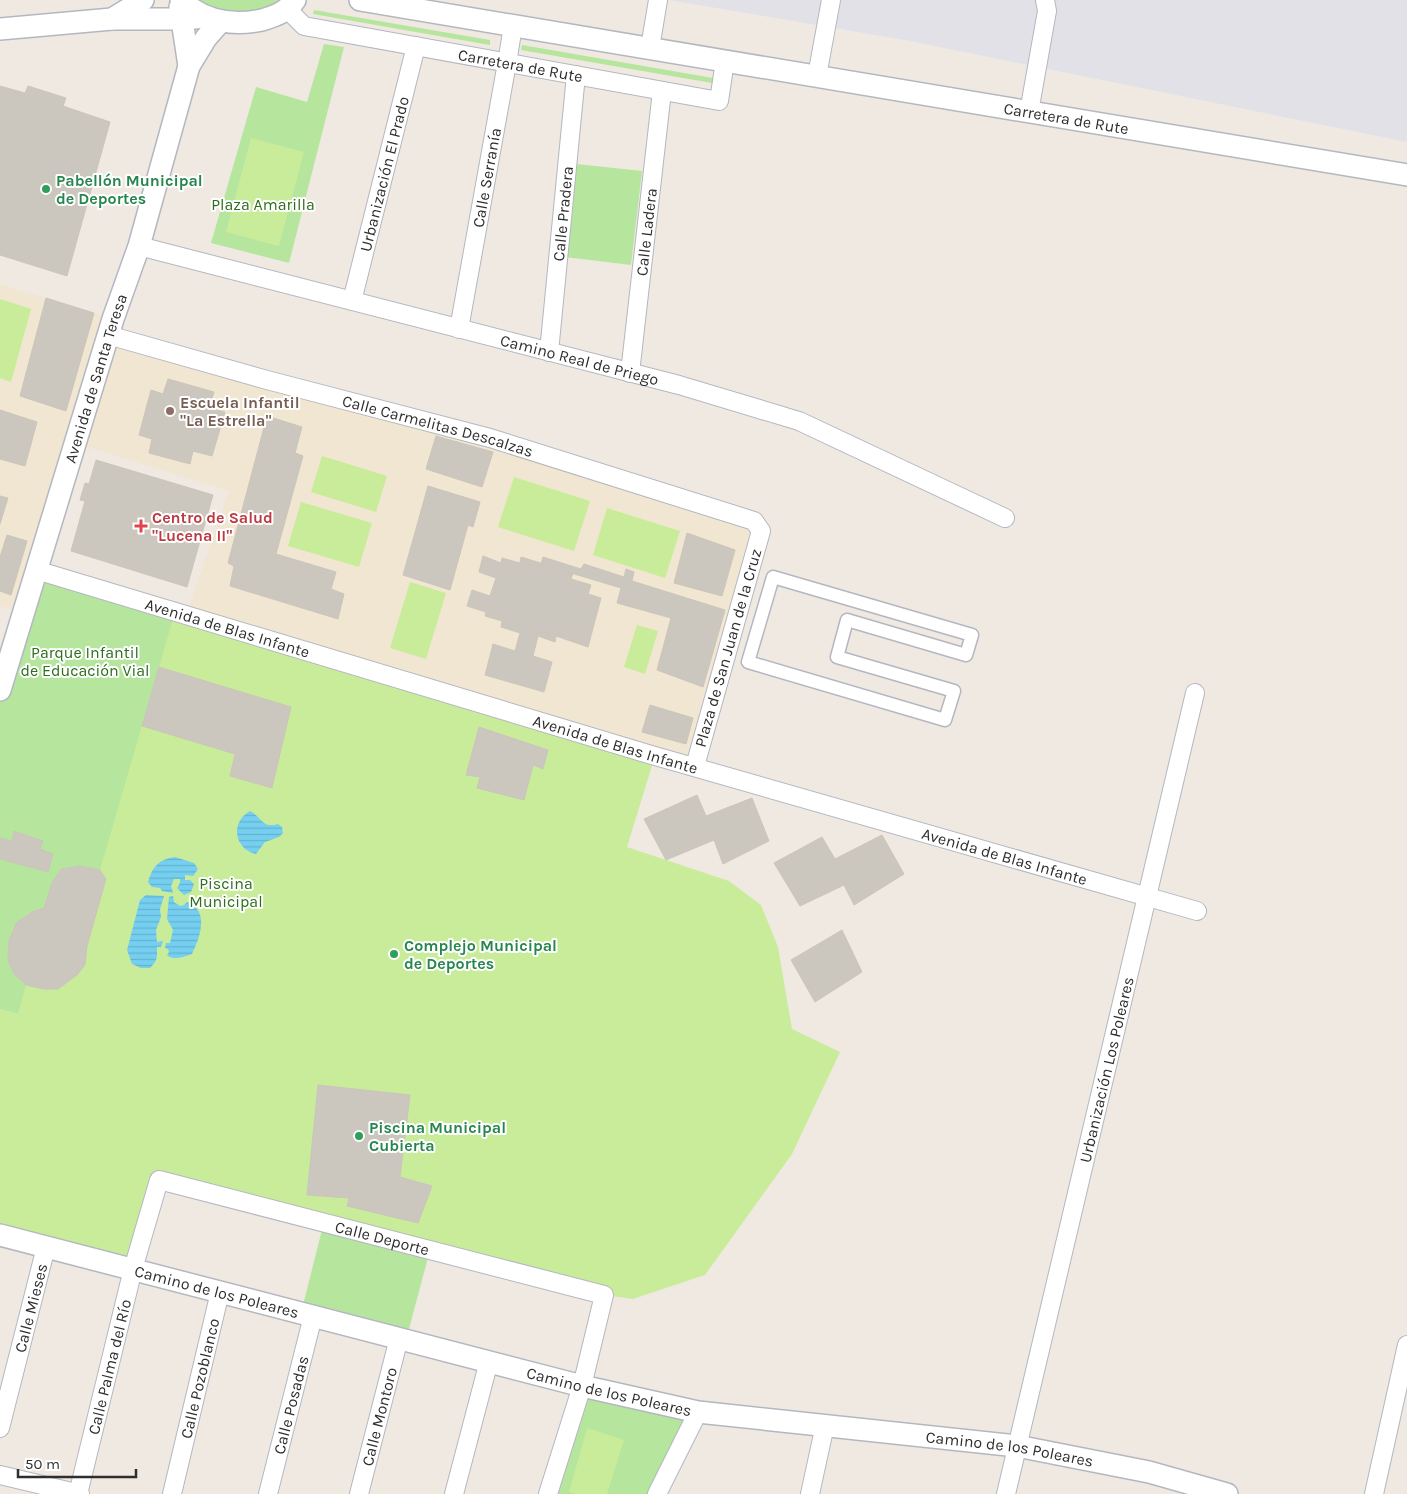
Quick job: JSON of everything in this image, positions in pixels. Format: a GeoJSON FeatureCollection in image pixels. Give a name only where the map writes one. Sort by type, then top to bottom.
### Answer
{"type":"FeatureCollection","features":[{"type":"Feature","properties":{"kind":"street"},"geometry":{"type":"LineString","coordinates":[[112,19],[143,0]]}},
{"type":"Feature","properties":{"kind":"street","name":"Carretera de Rute"},"geometry":{"type":"LineString","coordinates":[[360,0],[1407,176]]}},
{"type":"Feature","properties":{"kind":"street"},"geometry":{"type":"LineString","coordinates":[[650,48],[658,0]]}},
{"type":"Feature","properties":{"kind":"street"},"geometry":{"type":"LineString","coordinates":[[817,76],[831,0]]}},
{"type":"Feature","properties":{"kind":"street"},"geometry":{"type":"LineString","coordinates":[[1029,112],[1047,12],[1046,0]]}},
{"type":"Feature","properties":{"kind":"street"},"geometry":{"type":"LineString","coordinates":[[0,30],[112,19],[181,6],[214,19],[234,24],[278,15],[291,5]]}},
{"type":"Feature","properties":{"kind":"street","name":"Carretera de Rute"},"geometry":{"type":"LineString","coordinates":[[291,5],[304,26],[719,101],[725,61]]}},
{"type":"Feature","properties":{"kind":"street","name":"Avenida de Santa Teresa"},"geometry":{"type":"LineString","coordinates":[[181,6],[189,66]]}},
{"type":"Feature","properties":{"kind":"street","name":"Avenida de Santa Teresa"},"geometry":{"type":"LineString","coordinates":[[0,690],[7,643],[36,570],[108,335],[138,246],[189,66],[206,38],[214,19]]}},
{"type":"Feature","properties":{"kind":"street","name":"Calle Serranía"},"geometry":{"type":"LineString","coordinates":[[459,329],[508,63],[513,26]]}},
{"type":"Feature","properties":{"kind":"street","name":"Urbanización El Prado"},"geometry":{"type":"LineString","coordinates":[[352,301],[416,46]]}},
{"type":"Feature","properties":{"kind":"street","name":"Calle Pradera"},"geometry":{"type":"LineString","coordinates":[[549,352],[576,75]]}},
{"type":"Feature","properties":{"kind":"street","name":"Calle Ladera"},"geometry":{"type":"LineString","coordinates":[[630,373],[662,91]]}},
{"type":"Feature","properties":{"kind":"street","name":"Camino Real de Priego"},"geometry":{"type":"LineString","coordinates":[[138,246],[679,385],[799,421],[1005,518]]}},
{"type":"Feature","properties":{"kind":"street","name":"Calle Carmelitas Descalzas"},"geometry":{"type":"LineString","coordinates":[[108,335],[267,380],[490,438],[754,521],[761,530]]}},
{"type":"Feature","properties":{"kind":"street","name":"Plaza de San Juan de la Cruz"},"geometry":{"type":"LineString","coordinates":[[695,766],[761,530]]}},
{"type":"Feature","properties":{"kind":"street","name":"Avenida de Blas Infante"},"geometry":{"type":"LineString","coordinates":[[36,570],[646,753],[1196,911]]}},
{"type":"Feature","properties":{"kind":"street","name":"Plaza de San Juan de la Cruz"},"geometry":{"type":"LineString","coordinates":[[773,577],[972,635],[966,655],[847,620],[837,657],[954,691],[945,720],[748,662],[773,577]]}},
{"type":"Feature","properties":{"kind":"street","name":"Urbanización Los Poleares"},"geometry":{"type":"LineString","coordinates":[[1006,1494],[1195,693]]}},
{"type":"Feature","properties":{"kind":"street","name":"Calle Deporte"},"geometry":{"type":"LineString","coordinates":[[133,1269],[159,1180],[604,1295],[582,1386]]}},
{"type":"Feature","properties":{"kind":"street","name":"Camino de los Poleares"},"geometry":{"type":"LineString","coordinates":[[0,1235],[582,1386],[698,1412],[1017,1446],[1149,1472],[1200,1490],[1228,1494]]}},
{"type":"Feature","properties":{"kind":"street","name":"Calle Mieses"},"geometry":{"type":"LineString","coordinates":[[0,1428],[46,1247]]}},
{"type":"Feature","properties":{"kind":"street","name":"Calle Palma del Río"},"geometry":{"type":"LineString","coordinates":[[78,1494],[133,1269]]}},
{"type":"Feature","properties":{"kind":"street","name":"Calle Pozoblanco"},"geometry":{"type":"LineString","coordinates":[[172,1494],[220,1292]]}},
{"type":"Feature","properties":{"kind":"street","name":"Calle Posadas"},"geometry":{"type":"LineString","coordinates":[[268,1494],[313,1316]]}},
{"type":"Feature","properties":{"kind":"street","name":"Calle Montoro"},"geometry":{"type":"LineString","coordinates":[[359,1494],[399,1338]]}},
{"type":"Feature","properties":{"kind":"street"},"geometry":{"type":"LineString","coordinates":[[1374,1494],[1407,1345]]}},
{"type":"Feature","properties":{"kind":"street"},"geometry":{"type":"LineString","coordinates":[[454,1494],[489,1361]]}},
{"type":"Feature","properties":{"kind":"street"},"geometry":{"type":"LineString","coordinates":[[548,1494],[582,1386]]}},
{"type":"Feature","properties":{"kind":"street"},"geometry":{"type":"LineString","coordinates":[[657,1494],[698,1412]]}},
{"type":"Feature","properties":{"kind":"street"},"geometry":{"type":"LineString","coordinates":[[810,1494],[825,1425]]}},
{"type":"Feature","properties":{"kind":"street"},"geometry":{"type":"LineString","coordinates":[[0,1475],[78,1494]]}},
{"type":"Feature","properties":{"kind":"shaded area"},"geometry":{"type":"Polygon","coordinates":[[[669,0],[1407,0],[1407,142],[905,40],[669,0]]]}},
{"type":"Feature","properties":{"kind":"shaded area"},"geometry":{"type":"Polygon","coordinates":[[[0,284],[113,319],[108,335],[490,438],[761,531],[695,766],[186,615],[229,491],[75,443],[23,612],[0,606],[0,284]]]}},
{"type":"Feature","properties":{"kind":"green space"},"geometry":{"type":"Polygon","coordinates":[[[195,0],[284,0],[284,2],[253,13],[217,11],[195,0]]]}},
{"type":"Feature","properties":{"kind":"green space"},"geometry":{"type":"Polygon","coordinates":[[[314,10],[490,40],[490,45],[313,14],[314,10]]]}},
{"type":"Feature","properties":{"kind":"green space","name":"Plaza Amarilla"},"geometry":{"type":"Polygon","coordinates":[[[324,44],[344,47],[289,263],[211,243],[256,87],[307,102],[324,44]]]}},
{"type":"Feature","properties":{"kind":"green space"},"geometry":{"type":"Polygon","coordinates":[[[522,45],[713,78],[712,83],[521,50],[522,45]]]}},
{"type":"Feature","properties":{"kind":"green space"},"geometry":{"type":"Polygon","coordinates":[[[251,138],[304,152],[279,246],[226,232],[251,138]]]}},
{"type":"Feature","properties":{"kind":"green space"},"geometry":{"type":"Polygon","coordinates":[[[576,164],[642,171],[631,265],[565,257],[576,164]]]}},
{"type":"Feature","properties":{"kind":"green space"},"geometry":{"type":"Polygon","coordinates":[[[0,299],[31,309],[11,382],[0,378],[0,299]]]}},
{"type":"Feature","properties":{"kind":"green space"},"geometry":{"type":"Polygon","coordinates":[[[322,456],[387,476],[376,512],[311,492],[322,456]]]}},
{"type":"Feature","properties":{"kind":"green space"},"geometry":{"type":"Polygon","coordinates":[[[514,477],[590,501],[574,551],[498,527],[514,477]]]}},
{"type":"Feature","properties":{"kind":"green space"},"geometry":{"type":"Polygon","coordinates":[[[301,502],[372,523],[359,567],[288,546],[301,502]]]}},
{"type":"Feature","properties":{"kind":"green space"},"geometry":{"type":"Polygon","coordinates":[[[607,508],[680,531],[665,578],[593,555],[607,508]]]}},
{"type":"Feature","properties":{"kind":"green space","name":"Parque Infantil de Educación Vial"},"geometry":{"type":"Polygon","coordinates":[[[36,570],[175,612],[291,707],[18,1014],[0,1009],[0,693],[36,570]]]}},
{"type":"Feature","properties":{"kind":"green space"},"geometry":{"type":"Polygon","coordinates":[[[410,582],[446,593],[426,659],[390,648],[410,582]]]}},
{"type":"Feature","properties":{"kind":"green space","name":"Complejo Municipal de Deportes"},"geometry":{"type":"Polygon","coordinates":[[[175,612],[655,756],[627,847],[729,881],[761,905],[778,947],[792,1029],[840,1052],[792,1154],[705,1275],[633,1299],[604,1295],[159,1180],[133,1269],[0,1235],[0,1009],[18,1014],[26,985],[15,975],[9,963],[9,942],[17,923],[22,917],[44,908],[52,883],[61,869],[80,866],[100,870],[175,612]]]}},
{"type":"Feature","properties":{"kind":"green space"},"geometry":{"type":"Polygon","coordinates":[[[637,625],[658,631],[645,674],[624,667],[637,625]]]}},
{"type":"Feature","properties":{"kind":"green space"},"geometry":{"type":"Polygon","coordinates":[[[324,1222],[430,1250],[406,1340],[301,1313],[324,1222]]]}},
{"type":"Feature","properties":{"kind":"green space"},"geometry":{"type":"Polygon","coordinates":[[[582,1386],[698,1412],[657,1494],[548,1494],[582,1386]]]}},
{"type":"Feature","properties":{"kind":"green space"},"geometry":{"type":"Polygon","coordinates":[[[587,1428],[624,1440],[607,1494],[575,1494],[569,1492],[587,1428]]]}},
{"type":"Feature","properties":{"kind":"water"},"geometry":{"type":"Polygon","coordinates":[[[250,811],[265,824],[278,824],[282,827],[283,833],[279,837],[265,842],[256,854],[243,847],[237,835],[239,822],[250,811]]]}},
{"type":"Feature","properties":{"kind":"water"},"geometry":{"type":"Polygon","coordinates":[[[175,857],[194,863],[198,869],[193,876],[185,875],[185,880],[190,880],[194,884],[191,892],[184,895],[177,888],[180,879],[174,879],[171,886],[173,893],[152,887],[148,882],[154,868],[160,862],[175,857]]]}},
{"type":"Feature","properties":{"kind":"water"},"geometry":{"type":"Polygon","coordinates":[[[146,895],[164,896],[160,909],[161,917],[156,930],[157,942],[163,941],[161,947],[157,947],[156,959],[153,965],[150,968],[141,968],[132,964],[127,950],[140,900],[146,895]]]}},
{"type":"Feature","properties":{"kind":"water"},"geometry":{"type":"Polygon","coordinates":[[[173,896],[174,902],[180,906],[187,902],[194,906],[199,911],[201,918],[200,933],[192,954],[176,958],[167,955],[169,952],[165,948],[166,943],[170,943],[173,930],[167,919],[169,897],[173,896]]]}},
{"type":"Feature","properties":{"kind":"building","name":"Pabellón Municipal de Deportes"},"geometry":{"type":"Polygon","coordinates":[[[0,86],[25,93],[28,86],[66,98],[63,106],[110,122],[67,276],[0,255],[0,86]]]}},
{"type":"Feature","properties":{"kind":"building"},"geometry":{"type":"Polygon","coordinates":[[[46,298],[94,313],[66,411],[20,396],[46,298]]]}},
{"type":"Feature","properties":{"kind":"building"},"geometry":{"type":"Polygon","coordinates":[[[168,379],[214,392],[209,408],[225,412],[212,456],[193,451],[190,464],[149,453],[152,439],[139,435],[151,390],[163,394],[168,379]]]}},
{"type":"Feature","properties":{"kind":"building"},"geometry":{"type":"Polygon","coordinates":[[[0,410],[37,422],[25,466],[0,459],[0,410]]]}},
{"type":"Feature","properties":{"kind":"building"},"geometry":{"type":"Polygon","coordinates":[[[267,416],[302,427],[295,453],[303,456],[276,554],[336,572],[331,589],[344,594],[338,619],[230,586],[234,566],[228,563],[267,416]]]}},
{"type":"Feature","properties":{"kind":"building"},"geometry":{"type":"Polygon","coordinates":[[[436,436],[493,452],[482,487],[426,469],[436,436]]]}},
{"type":"Feature","properties":{"kind":"building","name":"Centro de Salud \"Lucena II\""},"geometry":{"type":"Polygon","coordinates":[[[96,460],[213,495],[187,587],[71,551],[85,501],[80,500],[85,483],[89,484],[96,460]]]}},
{"type":"Feature","properties":{"kind":"building"},"geometry":{"type":"Polygon","coordinates":[[[428,486],[480,502],[473,527],[468,525],[450,590],[403,575],[428,486]]]}},
{"type":"Feature","properties":{"kind":"building"},"geometry":{"type":"Polygon","coordinates":[[[0,496],[8,498],[0,524],[0,496]]]}},
{"type":"Feature","properties":{"kind":"building"},"geometry":{"type":"Polygon","coordinates":[[[687,533],[735,550],[722,596],[674,583],[687,533]]]}},
{"type":"Feature","properties":{"kind":"building"},"geometry":{"type":"Polygon","coordinates":[[[7,535],[27,541],[11,595],[0,591],[0,557],[7,535]]]}},
{"type":"Feature","properties":{"kind":"building"},"geometry":{"type":"Polygon","coordinates":[[[483,556],[501,563],[502,558],[520,563],[521,557],[573,573],[571,579],[591,585],[588,594],[601,598],[588,647],[556,636],[555,642],[538,636],[533,656],[552,662],[544,692],[485,675],[493,644],[515,651],[520,633],[501,627],[502,621],[485,616],[486,612],[467,606],[472,590],[490,596],[496,578],[479,572],[483,556]]]}},
{"type":"Feature","properties":{"kind":"building"},"geometry":{"type":"Polygon","coordinates":[[[543,557],[581,569],[584,564],[624,577],[626,569],[634,572],[632,581],[725,610],[703,687],[657,670],[671,618],[617,603],[621,588],[541,564],[543,557]]]}},
{"type":"Feature","properties":{"kind":"building"},"geometry":{"type":"Polygon","coordinates":[[[159,667],[291,707],[272,788],[230,776],[235,754],[142,726],[159,667]]]}},
{"type":"Feature","properties":{"kind":"building"},"geometry":{"type":"Polygon","coordinates":[[[650,705],[693,718],[686,744],[642,732],[650,705]]]}},
{"type":"Feature","properties":{"kind":"building"},"geometry":{"type":"Polygon","coordinates":[[[479,727],[548,750],[543,769],[533,765],[524,800],[477,788],[480,777],[466,775],[479,727]]]}},
{"type":"Feature","properties":{"kind":"building"},"geometry":{"type":"Polygon","coordinates":[[[697,795],[706,816],[752,798],[769,841],[723,864],[714,840],[666,860],[644,819],[697,795]]]}},
{"type":"Feature","properties":{"kind":"building"},"geometry":{"type":"Polygon","coordinates":[[[14,831],[43,841],[40,849],[53,854],[48,872],[0,859],[0,838],[12,841],[14,831]]]}},
{"type":"Feature","properties":{"kind":"building"},"geometry":{"type":"Polygon","coordinates":[[[882,835],[904,874],[854,905],[844,885],[800,906],[774,863],[822,837],[835,859],[882,835]]]}},
{"type":"Feature","properties":{"kind":"building"},"geometry":{"type":"Polygon","coordinates":[[[80,866],[100,870],[106,879],[87,946],[85,965],[77,975],[58,989],[44,989],[26,985],[14,974],[8,960],[9,940],[17,922],[32,912],[44,908],[52,883],[61,869],[80,866]]]}},
{"type":"Feature","properties":{"kind":"building"},"geometry":{"type":"Polygon","coordinates":[[[842,930],[862,972],[815,1002],[791,960],[842,930]]]}},
{"type":"Feature","properties":{"kind":"building","name":"Piscina Municipal Cubierta"},"geometry":{"type":"Polygon","coordinates":[[[318,1085],[410,1095],[400,1177],[432,1186],[418,1223],[347,1206],[349,1198],[307,1195],[318,1085]]]}},
{"type":"Feature","properties":{"kind":"place","name":"Pabellón Municipal de Deportes"},"geometry":{"type":"Point","coordinates":[46,189]}},
{"type":"Feature","properties":{"kind":"place","name":"Escuela Infantil \"La Estrella\""},"geometry":{"type":"Point","coordinates":[170,411]}},
{"type":"Feature","properties":{"kind":"place","name":"Centro de Salud \"Lucena II\""},"geometry":{"type":"Point","coordinates":[141,526]}},
{"type":"Feature","properties":{"kind":"place","name":"Complejo Municipal de Deportes"},"geometry":{"type":"Point","coordinates":[394,954]}},
{"type":"Feature","properties":{"kind":"place","name":"Piscina Municipal Cubierta"},"geometry":{"type":"Point","coordinates":[359,1136]}},
{"type":"Feature","properties":{"kind":"park label","name":"Piscina Municipal"},"geometry":{"type":"Point","coordinates":[226,892]}}]}
